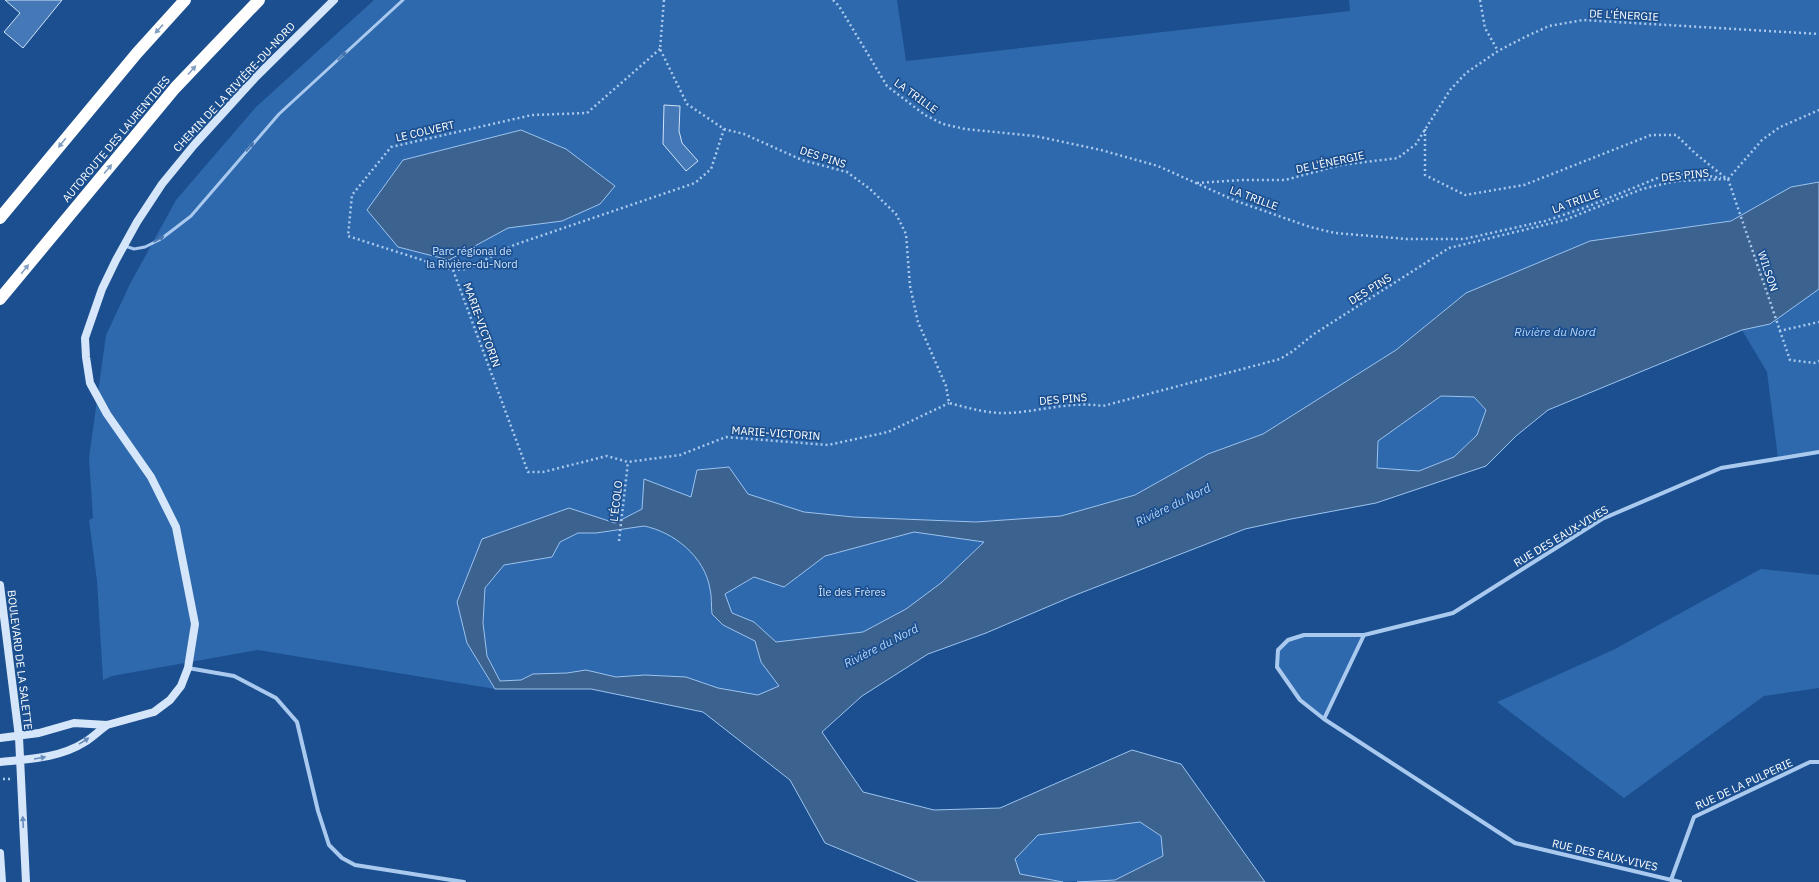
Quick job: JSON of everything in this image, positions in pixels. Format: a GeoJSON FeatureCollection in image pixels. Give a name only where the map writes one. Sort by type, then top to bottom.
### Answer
{"type":"FeatureCollection","features":[{"type":"Feature","properties":{"kind":"highway"},"geometry":{"type":"LineString","coordinates":[[0,218],[137,53],[185,0]]}},
{"type":"Feature","properties":{"kind":"highway","name":"AUTOROUTE DES LAURENTIDES"},"geometry":{"type":"LineString","coordinates":[[0,299],[175,88],[259,0]]}},
{"type":"Feature","properties":{"kind":"street","name":"CHEMIN DE LA RIVIÈRE-DU-NORD"},"geometry":{"type":"LineString","coordinates":[[0,738],[39,734],[74,723],[107,724],[154,712],[174,696],[181,686],[188,668],[195,624],[176,527],[151,477],[107,414],[90,383],[85,338],[102,289],[123,246],[162,184],[194,145],[255,78],[334,0]]}},
{"type":"Feature","properties":{"kind":"street","name":"RUE DES EAUX-VIVES"},"geometry":{"type":"LineString","coordinates":[[1680,882],[1515,843],[1324,719],[1300,700],[1277,667],[1278,650],[1288,640],[1304,635],[1364,636],[1453,613],[1602,519],[1721,468],[1819,452]]}},
{"type":"Feature","properties":{"kind":"street","name":"BOULEVARD DE LA SALETTE"},"geometry":{"type":"LineString","coordinates":[[0,585],[19,737],[26,882]]}},
{"type":"Feature","properties":{"kind":"street"},"geometry":{"type":"LineString","coordinates":[[1324,719],[1364,636]]}},
{"type":"Feature","properties":{"kind":"street"},"geometry":{"type":"LineString","coordinates":[[188,668],[234,676],[276,698],[297,722],[318,811],[329,845],[342,858],[355,865],[464,882]]}},
{"type":"Feature","properties":{"kind":"street","name":"CHEMIN DE LA RIVIÈRE-DU-NORD"},"geometry":{"type":"LineString","coordinates":[[0,762],[45,757],[71,749],[84,742],[107,724]]}},
{"type":"Feature","properties":{"kind":"street","name":"RUE DE LA PULPERIE"},"geometry":{"type":"LineString","coordinates":[[1671,880],[1694,817],[1810,762],[1819,762]]}},
{"type":"Feature","properties":{"kind":"street"},"geometry":{"type":"LineString","coordinates":[[0,853],[2,882]]}},
{"type":"Feature","properties":{"kind":"lane"},"geometry":{"type":"LineString","coordinates":[[123,246],[134,249],[145,247],[161,239],[191,216],[279,114],[403,0]]}},
{"type":"Feature","properties":{"kind":"path"},"geometry":{"type":"LineString","coordinates":[[660,48],[664,0]]}},
{"type":"Feature","properties":{"kind":"path","name":"LA TRILLE"},"geometry":{"type":"LineString","coordinates":[[832,0],[839,6],[887,86],[924,115],[943,124],[965,129],[1035,136],[1101,150],[1158,166],[1236,201],[1310,226],[1336,233],[1407,239],[1464,238],[1545,220],[1584,208],[1660,177],[1691,174],[1728,179]]}},
{"type":"Feature","properties":{"kind":"path"},"geometry":{"type":"LineString","coordinates":[[1480,0],[1485,28],[1498,51]]}},
{"type":"Feature","properties":{"kind":"path","name":"DE L'ÉNERGIE"},"geometry":{"type":"LineString","coordinates":[[1197,184],[1242,180],[1285,180],[1342,166],[1398,158],[1416,144],[1450,90],[1466,73],[1498,51],[1525,36],[1549,26],[1583,20],[1819,34]]}},
{"type":"Feature","properties":{"kind":"path","name":"DES PINS"},"geometry":{"type":"LineString","coordinates":[[660,48],[687,104],[724,129],[744,134],[802,160],[847,172],[870,189],[896,214],[906,234],[910,286],[918,322],[946,386],[949,403],[988,413],[1002,413],[1084,403],[1103,406],[1280,359],[1314,334],[1449,248],[1564,220],[1642,190],[1663,184],[1677,181],[1728,179]]}},
{"type":"Feature","properties":{"kind":"path","name":"LE COLVERT"},"geometry":{"type":"LineString","coordinates":[[660,48],[587,113],[532,115],[391,147],[352,195],[348,236],[453,270],[467,269],[514,245],[695,183],[712,169],[724,129]]}},
{"type":"Feature","properties":{"kind":"path"},"geometry":{"type":"LineString","coordinates":[[1425,128],[1425,175],[1465,195],[1524,184],[1651,135],[1676,135],[1696,154],[1728,179],[1762,140],[1780,127],[1819,110]]}},
{"type":"Feature","properties":{"kind":"path","name":"WILSON"},"geometry":{"type":"LineString","coordinates":[[1728,179],[1790,360],[1814,363],[1819,361]]}},
{"type":"Feature","properties":{"kind":"path","name":"MARIE-VICTORIN"},"geometry":{"type":"LineString","coordinates":[[453,270],[528,472],[543,472],[607,456],[628,462],[680,455],[726,437],[828,445],[888,432],[949,403]]}},
{"type":"Feature","properties":{"kind":"path"},"geometry":{"type":"LineString","coordinates":[[1779,331],[1819,322]]}},
{"type":"Feature","properties":{"kind":"path","name":"L'ÉCOLO"},"geometry":{"type":"LineString","coordinates":[[619,542],[628,462]]}},
{"type":"Feature","properties":{"kind":"path"},"geometry":{"type":"LineString","coordinates":[[3,779],[12,778]]}},
{"type":"Feature","properties":{"kind":"green space","name":"Parc régional de la Rivière-du-Nord"},"geometry":{"type":"Polygon","coordinates":[[[374,0],[897,0],[906,61],[1350,11],[1349,0],[1819,0],[1819,182],[1791,187],[1731,221],[1590,241],[1466,293],[1396,350],[1263,434],[1208,454],[1135,495],[1061,516],[976,522],[853,517],[804,512],[748,494],[692,498],[642,509],[615,523],[569,508],[482,539],[457,602],[467,643],[495,689],[258,650],[112,676],[103,680],[97,581],[89,520],[93,518],[89,458],[106,335],[130,284],[176,200],[256,107],[374,0]]]}},
{"type":"Feature","properties":{"kind":"green space"},"geometry":{"type":"Polygon","coordinates":[[[1819,289],[1819,452],[1778,458],[1767,372],[1742,330],[1770,324],[1819,289]]]}},
{"type":"Feature","properties":{"kind":"green space"},"geometry":{"type":"Polygon","coordinates":[[[1442,396],[1474,397],[1486,411],[1477,435],[1454,457],[1419,471],[1377,468],[1378,441],[1442,396]]]}},
{"type":"Feature","properties":{"kind":"green space"},"geometry":{"type":"Polygon","coordinates":[[[644,526],[655,529],[677,540],[695,557],[702,566],[707,577],[711,592],[712,614],[723,625],[755,641],[761,662],[779,686],[758,695],[718,688],[686,677],[645,675],[616,677],[586,670],[567,673],[533,674],[521,680],[500,682],[487,656],[483,623],[485,588],[504,565],[551,557],[560,542],[578,533],[596,533],[644,526]]]}},
{"type":"Feature","properties":{"kind":"green space","name":"Île des Frères"},"geometry":{"type":"Polygon","coordinates":[[[914,532],[984,542],[941,583],[906,609],[863,632],[776,642],[754,622],[732,614],[724,594],[755,577],[784,587],[825,556],[914,532]]]}},
{"type":"Feature","properties":{"kind":"green space"},"geometry":{"type":"Polygon","coordinates":[[[1761,569],[1819,575],[1819,688],[1764,696],[1624,798],[1497,702],[1613,650],[1761,569]]]}},
{"type":"Feature","properties":{"kind":"green space"},"geometry":{"type":"Polygon","coordinates":[[[1304,635],[1364,635],[1324,719],[1300,700],[1277,667],[1278,650],[1288,640],[1304,635]]]}},
{"type":"Feature","properties":{"kind":"green space"},"geometry":{"type":"Polygon","coordinates":[[[1140,822],[1161,836],[1163,856],[1115,880],[1063,882],[1020,874],[1015,859],[1038,835],[1140,822]]]}},
{"type":"Feature","properties":{"kind":"water"},"geometry":{"type":"Polygon","coordinates":[[[521,130],[566,149],[615,186],[600,204],[562,221],[508,228],[449,260],[398,247],[367,210],[403,160],[521,130]]]}},
{"type":"Feature","properties":{"kind":"water","name":"Rivière du Nord"},"geometry":{"type":"Polygon","coordinates":[[[1819,182],[1819,289],[1770,324],[1742,330],[1548,410],[1516,436],[1486,466],[1376,503],[1245,529],[1073,596],[986,633],[928,654],[862,696],[822,732],[863,792],[934,810],[1000,808],[1132,750],[1181,764],[1265,882],[1077,882],[1115,880],[1163,856],[1161,836],[1140,822],[1038,835],[1015,859],[1020,874],[1063,882],[919,882],[825,843],[790,780],[703,712],[591,689],[495,689],[467,643],[457,602],[482,539],[569,508],[615,523],[642,509],[644,479],[691,497],[697,470],[729,467],[748,494],[804,512],[853,517],[976,522],[1061,516],[1135,495],[1208,454],[1263,434],[1396,350],[1466,293],[1590,241],[1731,221],[1791,187],[1819,182]],[[1441,396],[1378,441],[1377,468],[1419,471],[1454,457],[1477,435],[1486,410],[1474,397],[1441,396]],[[644,526],[596,533],[578,533],[560,542],[552,557],[504,565],[485,588],[483,623],[487,656],[500,681],[521,680],[533,674],[567,673],[586,670],[616,677],[645,675],[686,677],[718,688],[758,695],[779,686],[761,662],[755,641],[723,625],[712,614],[711,592],[702,566],[677,540],[655,529],[644,526]],[[914,532],[825,556],[784,587],[754,577],[725,594],[732,613],[754,622],[776,642],[863,632],[906,609],[941,583],[984,542],[914,532]]]}},
{"type":"Feature","properties":{"kind":"building"},"geometry":{"type":"Polygon","coordinates":[[[5,0],[62,0],[23,48],[4,32],[20,13],[5,0]]]}},
{"type":"Feature","properties":{"kind":"building"},"geometry":{"type":"Polygon","coordinates":[[[664,105],[680,106],[679,131],[682,143],[698,161],[686,171],[663,144],[664,105]]]}}]}
